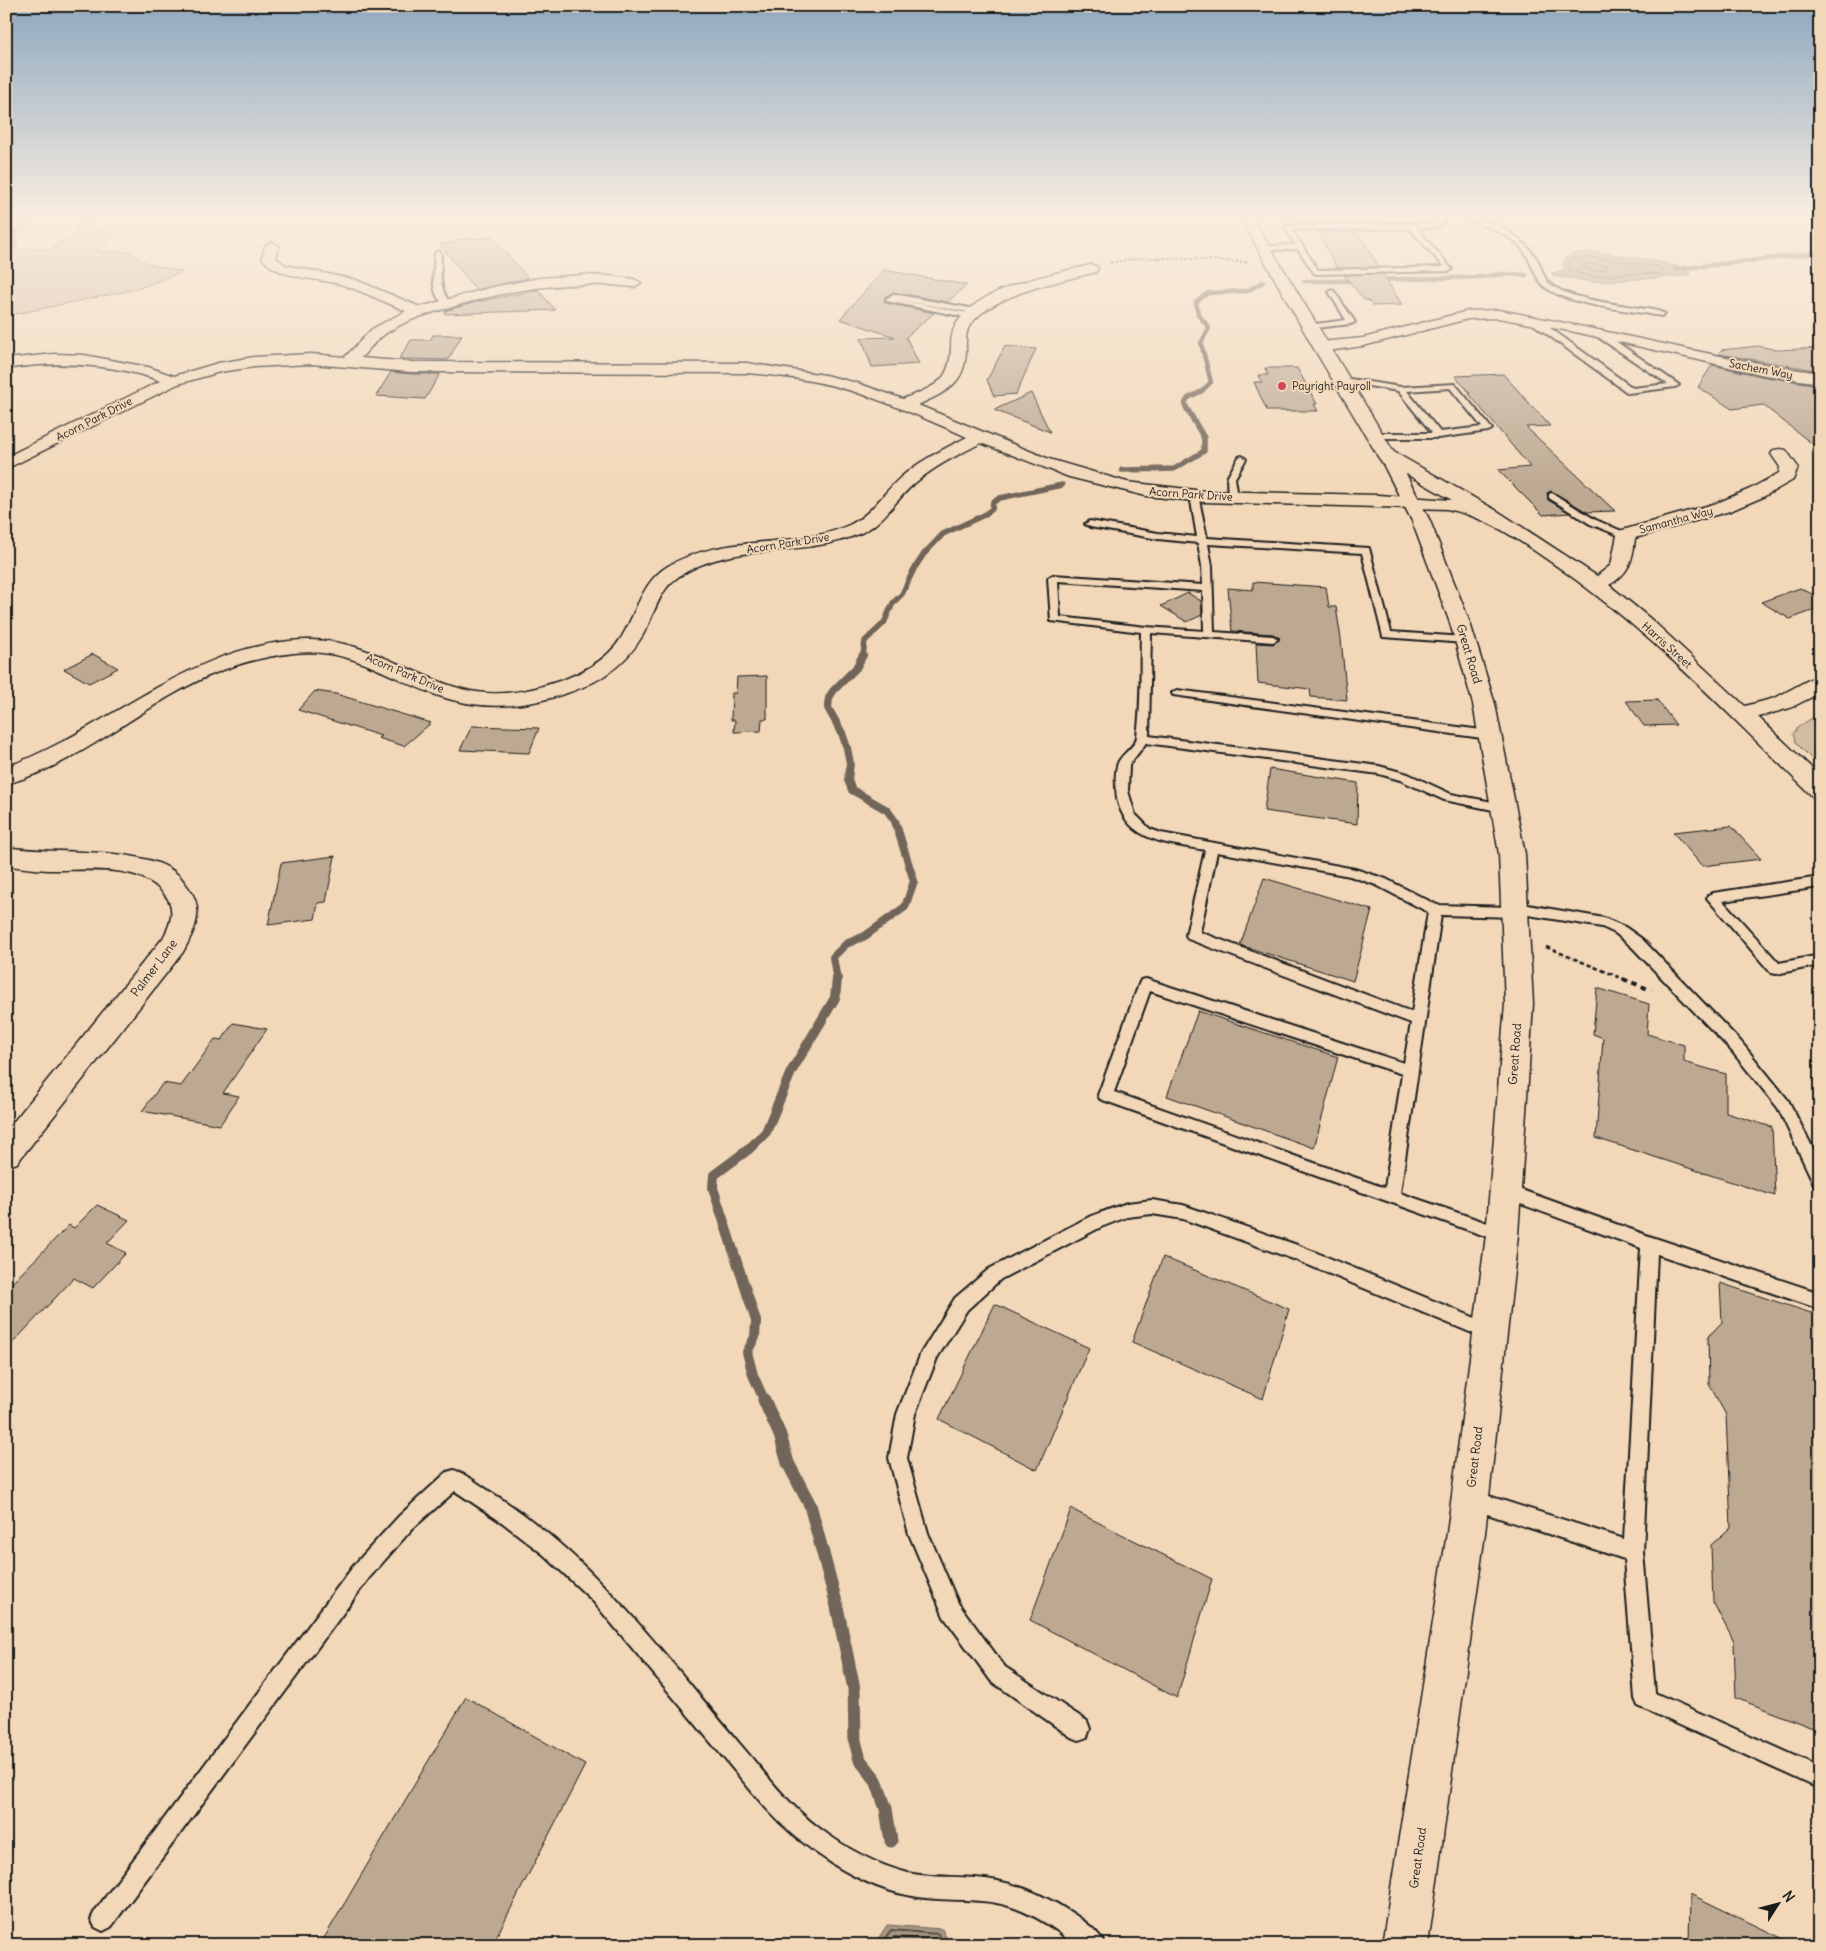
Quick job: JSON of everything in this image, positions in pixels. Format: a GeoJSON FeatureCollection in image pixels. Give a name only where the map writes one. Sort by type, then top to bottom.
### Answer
{"type":"FeatureCollection","features":[{"type":"Feature","properties":{"kind":"street"},"geometry":{"type":"LineString","coordinates":[[411,308],[420,312]]}},
{"type":"Feature","properties":{"kind":"street"},"geometry":{"type":"LineString","coordinates":[[350,362],[382,329],[433,308]]}},
{"type":"Feature","properties":{"kind":"street"},"geometry":{"type":"LineString","coordinates":[[903,405],[945,384],[952,378],[957,366],[957,344],[960,328],[972,313],[980,308]]}},
{"type":"Feature","properties":{"kind":"street","name":"Great Road"},"geometry":{"type":"LineString","coordinates":[[1298,308],[1386,454],[1411,502],[1437,560],[1465,640],[1484,704],[1512,854],[1516,910],[1519,1004],[1502,1235],[1470,1499],[1405,1945]]}},
{"type":"Feature","properties":{"kind":"street","name":"Sachem Way"},"geometry":{"type":"LineString","coordinates":[[1321,346],[1363,342],[1468,315],[1498,314],[1532,319],[1765,370],[1820,378]]}},
{"type":"Feature","properties":{"kind":"street"},"geometry":{"type":"LineString","coordinates":[[6,364],[54,357],[81,358],[159,374],[172,381]]}},
{"type":"Feature","properties":{"kind":"street","name":"Acorn Park Drive"},"geometry":{"type":"LineString","coordinates":[[6,464],[172,381],[203,372],[254,362],[301,359],[411,367],[747,368],[802,375],[834,382],[903,405],[1039,461],[1093,479],[1134,489],[1194,496],[1411,502]]}},
{"type":"Feature","properties":{"kind":"street","name":"Acorn Park Drive"},"geometry":{"type":"LineString","coordinates":[[6,776],[66,751],[191,675],[229,659],[274,649],[314,646],[352,651],[435,687],[475,698],[517,698],[565,687],[605,667],[619,656],[637,627],[649,595],[659,582],[672,571],[708,556],[815,540],[857,528],[870,520],[914,474],[980,437]]}},
{"type":"Feature","properties":{"kind":"street","name":"Harris Street"},"geometry":{"type":"LineString","coordinates":[[1386,454],[1499,520],[1596,584],[1658,637],[1741,713],[1820,790]]}},
{"type":"Feature","properties":{"kind":"street","name":"Samantha Way"},"geometry":{"type":"LineString","coordinates":[[1596,584],[1613,575],[1622,565],[1626,535],[1643,528],[1703,514],[1771,486],[1787,476],[1789,467],[1780,454]]}},
{"type":"Feature","properties":{"kind":"street","name":"Harris Street"},"geometry":{"type":"LineString","coordinates":[[1411,502],[1459,505],[1499,520]]}},
{"type":"Feature","properties":{"kind":"street"},"geometry":{"type":"LineString","coordinates":[[1741,713],[1762,711],[1780,706],[1820,683]]}},
{"type":"Feature","properties":{"kind":"street","name":"Palmer Lane"},"geometry":{"type":"LineString","coordinates":[[6,856],[126,865],[150,869],[166,879],[178,891],[185,906],[183,925],[173,945],[6,1154]]}},
{"type":"Feature","properties":{"kind":"lane"},"geometry":{"type":"LineString","coordinates":[[940,308],[972,313]]}},
{"type":"Feature","properties":{"kind":"lane"},"geometry":{"type":"LineString","coordinates":[[949,308],[972,313]]}},
{"type":"Feature","properties":{"kind":"lane"},"geometry":{"type":"LineString","coordinates":[[1309,327],[1351,322],[1342,308]]}},
{"type":"Feature","properties":{"kind":"lane"},"geometry":{"type":"LineString","coordinates":[[1632,308],[1661,314]]}},
{"type":"Feature","properties":{"kind":"lane"},"geometry":{"type":"LineString","coordinates":[[1532,319],[1631,391],[1675,385],[1598,333]]}},
{"type":"Feature","properties":{"kind":"lane"},"geometry":{"type":"LineString","coordinates":[[1340,379],[1402,388],[1452,386],[1488,429],[1438,435],[1374,436]]}},
{"type":"Feature","properties":{"kind":"lane"},"geometry":{"type":"LineString","coordinates":[[1402,388],[1438,435]]}},
{"type":"Feature","properties":{"kind":"lane"},"geometry":{"type":"LineString","coordinates":[[1233,497],[1231,478],[1242,459]]}},
{"type":"Feature","properties":{"kind":"lane"},"geometry":{"type":"LineString","coordinates":[[1194,496],[1207,566],[1209,634]]}},
{"type":"Feature","properties":{"kind":"lane"},"geometry":{"type":"LineString","coordinates":[[1552,496],[1594,522],[1626,535]]}},
{"type":"Feature","properties":{"kind":"lane"},"geometry":{"type":"LineString","coordinates":[[1090,524],[1138,534],[1202,542],[1366,550],[1387,635],[1465,640]]}},
{"type":"Feature","properties":{"kind":"lane"},"geometry":{"type":"LineString","coordinates":[[1208,588],[1053,578],[1055,619],[1146,630],[1273,639]]}},
{"type":"Feature","properties":{"kind":"lane"},"geometry":{"type":"LineString","coordinates":[[1146,630],[1143,738],[1123,764],[1121,775],[1125,806],[1130,816],[1146,832],[1351,872],[1381,882],[1435,910],[1516,910],[1604,923],[1620,930],[1636,943],[1736,1046],[1782,1104],[1820,1179]]}},
{"type":"Feature","properties":{"kind":"lane"},"geometry":{"type":"LineString","coordinates":[[1177,693],[1489,735]]}},
{"type":"Feature","properties":{"kind":"lane"},"geometry":{"type":"LineString","coordinates":[[1143,738],[1380,770],[1404,776],[1448,797],[1503,808]]}},
{"type":"Feature","properties":{"kind":"lane"},"geometry":{"type":"LineString","coordinates":[[1212,846],[1193,935],[1418,1020]]}},
{"type":"Feature","properties":{"kind":"lane"},"geometry":{"type":"LineString","coordinates":[[1820,882],[1713,898],[1776,969],[1820,960]]}},
{"type":"Feature","properties":{"kind":"lane"},"geometry":{"type":"LineString","coordinates":[[1391,1196],[1435,910]]}},
{"type":"Feature","properties":{"kind":"lane"},"geometry":{"type":"LineString","coordinates":[[1411,1071],[1146,984],[1105,1095],[1502,1235]]}},
{"type":"Feature","properties":{"kind":"lane"},"geometry":{"type":"LineString","coordinates":[[1505,1191],[1649,1244],[1820,1301]]}},
{"type":"Feature","properties":{"kind":"lane"},"geometry":{"type":"LineString","coordinates":[[1079,1728],[998,1674],[951,1610],[917,1524],[898,1458],[906,1414],[930,1352],[960,1304],[996,1274],[1095,1222],[1127,1210],[1152,1207],[1183,1212],[1300,1254],[1489,1332]]}},
{"type":"Feature","properties":{"kind":"lane"},"geometry":{"type":"LineString","coordinates":[[1649,1244],[1633,1552],[1645,1700],[1820,1778]]}},
{"type":"Feature","properties":{"kind":"lane"},"geometry":{"type":"LineString","coordinates":[[103,1919],[367,1565],[389,1538],[420,1506],[454,1479],[510,1516],[551,1548],[599,1593],[772,1798],[801,1828],[830,1850],[900,1882],[937,1889],[976,1888],[1010,1894],[1038,1906],[1078,1931],[1092,1945]]}},
{"type":"Feature","properties":{"kind":"lane"},"geometry":{"type":"LineString","coordinates":[[1470,1499],[1633,1552]]}},
{"type":"Feature","properties":{"kind":"path"},"geometry":{"type":"LineString","coordinates":[[1546,947],[1598,967],[1648,990],[1682,990]]}},
{"type":"Feature","properties":{"kind":"shaded area"},"geometry":{"type":"Polygon","coordinates":[[[6,308],[45,308],[6,316],[6,308]]]}},
{"type":"Feature","properties":{"kind":"shaded area"},"geometry":{"type":"Polygon","coordinates":[[[1820,713],[1820,767],[1796,743],[1793,734],[1798,727],[1820,713]]]}},
{"type":"Feature","properties":{"kind":"water"},"geometry":{"type":"Polygon","coordinates":[[[887,1925],[942,1929],[950,1945],[874,1945],[887,1925]]]}},
{"type":"Feature","properties":{"kind":"building"},"geometry":{"type":"Polygon","coordinates":[[[455,308],[553,308],[555,310],[445,314],[445,311],[455,308]]]}},
{"type":"Feature","properties":{"kind":"building"},"geometry":{"type":"Polygon","coordinates":[[[850,308],[910,308],[934,313],[906,337],[919,364],[872,367],[861,338],[895,337],[840,319],[850,308]]]}},
{"type":"Feature","properties":{"kind":"building"},"geometry":{"type":"Polygon","coordinates":[[[433,335],[462,335],[448,360],[399,359],[411,340],[430,340],[433,335]]]}},
{"type":"Feature","properties":{"kind":"building"},"geometry":{"type":"Polygon","coordinates":[[[1005,346],[1036,349],[1016,394],[994,396],[987,380],[1005,346]]]}},
{"type":"Feature","properties":{"kind":"building"},"geometry":{"type":"Polygon","coordinates":[[[1758,346],[1778,350],[1820,348],[1820,371],[1719,354],[1721,350],[1758,346]]]}},
{"type":"Feature","properties":{"kind":"building"},"geometry":{"type":"Polygon","coordinates":[[[1712,365],[1765,377],[1820,385],[1820,450],[1763,405],[1732,409],[1698,387],[1712,365]]]}},
{"type":"Feature","properties":{"kind":"building","name":"Payright Payroll"},"geometry":{"type":"Polygon","coordinates":[[[1265,368],[1297,368],[1317,404],[1314,404],[1318,411],[1267,411],[1254,382],[1262,382],[1259,375],[1268,375],[1265,368]]]}},
{"type":"Feature","properties":{"kind":"building"},"geometry":{"type":"Polygon","coordinates":[[[391,372],[440,374],[425,399],[376,396],[391,372]]]}},
{"type":"Feature","properties":{"kind":"building"},"geometry":{"type":"Polygon","coordinates":[[[1503,374],[1550,426],[1526,427],[1615,511],[1587,512],[1551,491],[1547,493],[1548,500],[1570,513],[1543,515],[1498,470],[1530,467],[1455,376],[1503,374]]]}},
{"type":"Feature","properties":{"kind":"building"},"geometry":{"type":"Polygon","coordinates":[[[1031,393],[1050,432],[994,410],[1031,393]]]}},
{"type":"Feature","properties":{"kind":"building"},"geometry":{"type":"Polygon","coordinates":[[[1253,582],[1326,587],[1329,607],[1336,607],[1347,700],[1311,697],[1310,689],[1258,683],[1256,643],[1273,644],[1280,638],[1273,634],[1232,631],[1228,588],[1253,590],[1253,582]]]}},
{"type":"Feature","properties":{"kind":"building"},"geometry":{"type":"Polygon","coordinates":[[[1800,588],[1820,598],[1820,608],[1790,619],[1761,602],[1800,588]]]}},
{"type":"Feature","properties":{"kind":"building"},"geometry":{"type":"Polygon","coordinates":[[[1188,593],[1201,601],[1202,615],[1187,622],[1161,606],[1188,593]]]}},
{"type":"Feature","properties":{"kind":"building"},"geometry":{"type":"Polygon","coordinates":[[[93,654],[118,668],[89,683],[64,669],[93,654]]]}},
{"type":"Feature","properties":{"kind":"building"},"geometry":{"type":"Polygon","coordinates":[[[767,676],[767,719],[762,719],[761,731],[734,732],[735,720],[731,720],[732,693],[736,693],[737,677],[767,676]]]}},
{"type":"Feature","properties":{"kind":"building"},"geometry":{"type":"Polygon","coordinates":[[[315,691],[336,694],[431,723],[404,746],[378,738],[381,736],[298,710],[315,691]]]}},
{"type":"Feature","properties":{"kind":"building"},"geometry":{"type":"Polygon","coordinates":[[[1657,700],[1676,725],[1644,726],[1626,701],[1657,700]]]}},
{"type":"Feature","properties":{"kind":"building"},"geometry":{"type":"Polygon","coordinates":[[[472,726],[539,728],[529,753],[460,750],[472,726]]]}},
{"type":"Feature","properties":{"kind":"building"},"geometry":{"type":"Polygon","coordinates":[[[1270,769],[1358,783],[1357,824],[1264,811],[1270,769]]]}},
{"type":"Feature","properties":{"kind":"building"},"geometry":{"type":"Polygon","coordinates":[[[1731,826],[1761,859],[1702,866],[1673,832],[1731,826]]]}},
{"type":"Feature","properties":{"kind":"building"},"geometry":{"type":"Polygon","coordinates":[[[335,856],[326,902],[318,903],[315,919],[268,925],[281,863],[335,856]]]}},
{"type":"Feature","properties":{"kind":"building"},"geometry":{"type":"Polygon","coordinates":[[[1264,878],[1372,910],[1353,981],[1240,945],[1264,878]]]}},
{"type":"Feature","properties":{"kind":"building"},"geometry":{"type":"Polygon","coordinates":[[[1597,988],[1649,1004],[1647,1034],[1684,1045],[1684,1062],[1726,1074],[1726,1113],[1772,1127],[1775,1196],[1596,1138],[1603,1038],[1593,1034],[1597,988]]]}},
{"type":"Feature","properties":{"kind":"building"},"geometry":{"type":"Polygon","coordinates":[[[1198,1011],[1338,1057],[1314,1148],[1167,1096],[1198,1011]]]}},
{"type":"Feature","properties":{"kind":"building"},"geometry":{"type":"Polygon","coordinates":[[[233,1023],[267,1029],[223,1093],[239,1096],[220,1125],[142,1111],[163,1083],[181,1086],[215,1039],[222,1040],[233,1023]]]}},
{"type":"Feature","properties":{"kind":"building"},"geometry":{"type":"Polygon","coordinates":[[[97,1205],[129,1220],[107,1243],[126,1253],[93,1288],[74,1278],[6,1350],[6,1289],[69,1225],[74,1228],[97,1205]]]}},
{"type":"Feature","properties":{"kind":"building"},"geometry":{"type":"Polygon","coordinates":[[[1163,1257],[1289,1309],[1263,1399],[1132,1342],[1163,1257]]]}},
{"type":"Feature","properties":{"kind":"building"},"geometry":{"type":"Polygon","coordinates":[[[1720,1283],[1820,1316],[1820,1731],[1736,1698],[1734,1642],[1713,1602],[1711,1545],[1731,1527],[1726,1415],[1709,1384],[1708,1337],[1722,1322],[1720,1283]]]}},
{"type":"Feature","properties":{"kind":"building"},"geometry":{"type":"Polygon","coordinates":[[[995,1304],[1089,1348],[1037,1470],[939,1419],[995,1304]]]}},
{"type":"Feature","properties":{"kind":"building"},"geometry":{"type":"Polygon","coordinates":[[[1071,1509],[1212,1579],[1177,1698],[1030,1620],[1071,1509]]]}},
{"type":"Feature","properties":{"kind":"building"},"geometry":{"type":"Polygon","coordinates":[[[466,1697],[585,1765],[492,1945],[320,1945],[466,1697]]]}},
{"type":"Feature","properties":{"kind":"building"},"geometry":{"type":"Polygon","coordinates":[[[1690,1894],[1796,1945],[1689,1945],[1690,1894]]]}},
{"type":"Feature","properties":{"kind":"waterway"},"geometry":{"type":"LineString","coordinates":[[1187,408],[1185,403],[1188,398],[1202,391],[1211,382],[1201,343],[1209,328],[1198,314],[1197,308]]}},
{"type":"Feature","properties":{"kind":"waterway"},"geometry":{"type":"LineString","coordinates":[[1122,470],[1174,469],[1204,451],[1204,438],[1186,407]]}},
{"type":"Feature","properties":{"kind":"waterway"},"geometry":{"type":"LineString","coordinates":[[863,656],[865,641],[884,623],[893,603],[902,594],[914,569],[924,554],[943,534],[984,515],[992,509],[993,502],[1000,498],[1062,485]]}},
{"type":"Feature","properties":{"kind":"waterway"},"geometry":{"type":"LineString","coordinates":[[837,980],[833,957],[846,944],[865,936],[905,907],[914,881],[895,821],[887,810],[852,790],[848,780],[850,763],[847,748],[842,733],[828,708],[829,698],[833,691],[856,668],[863,655]]}},
{"type":"Feature","properties":{"kind":"waterway"},"geometry":{"type":"LineString","coordinates":[[765,1402],[753,1375],[747,1352],[755,1337],[756,1321],[713,1188],[714,1175],[749,1149],[766,1132],[791,1072],[835,998],[837,980]]}},
{"type":"Feature","properties":{"kind":"waterway"},"geometry":{"type":"LineString","coordinates":[[764,1400],[780,1435],[788,1463],[810,1505],[836,1602],[854,1689],[855,1741],[860,1760],[876,1780],[886,1809],[891,1841]]}},
{"type":"Feature","properties":{"kind":"place","name":"Payright Payroll"},"geometry":{"type":"Point","coordinates":[1282,386]}}]}
